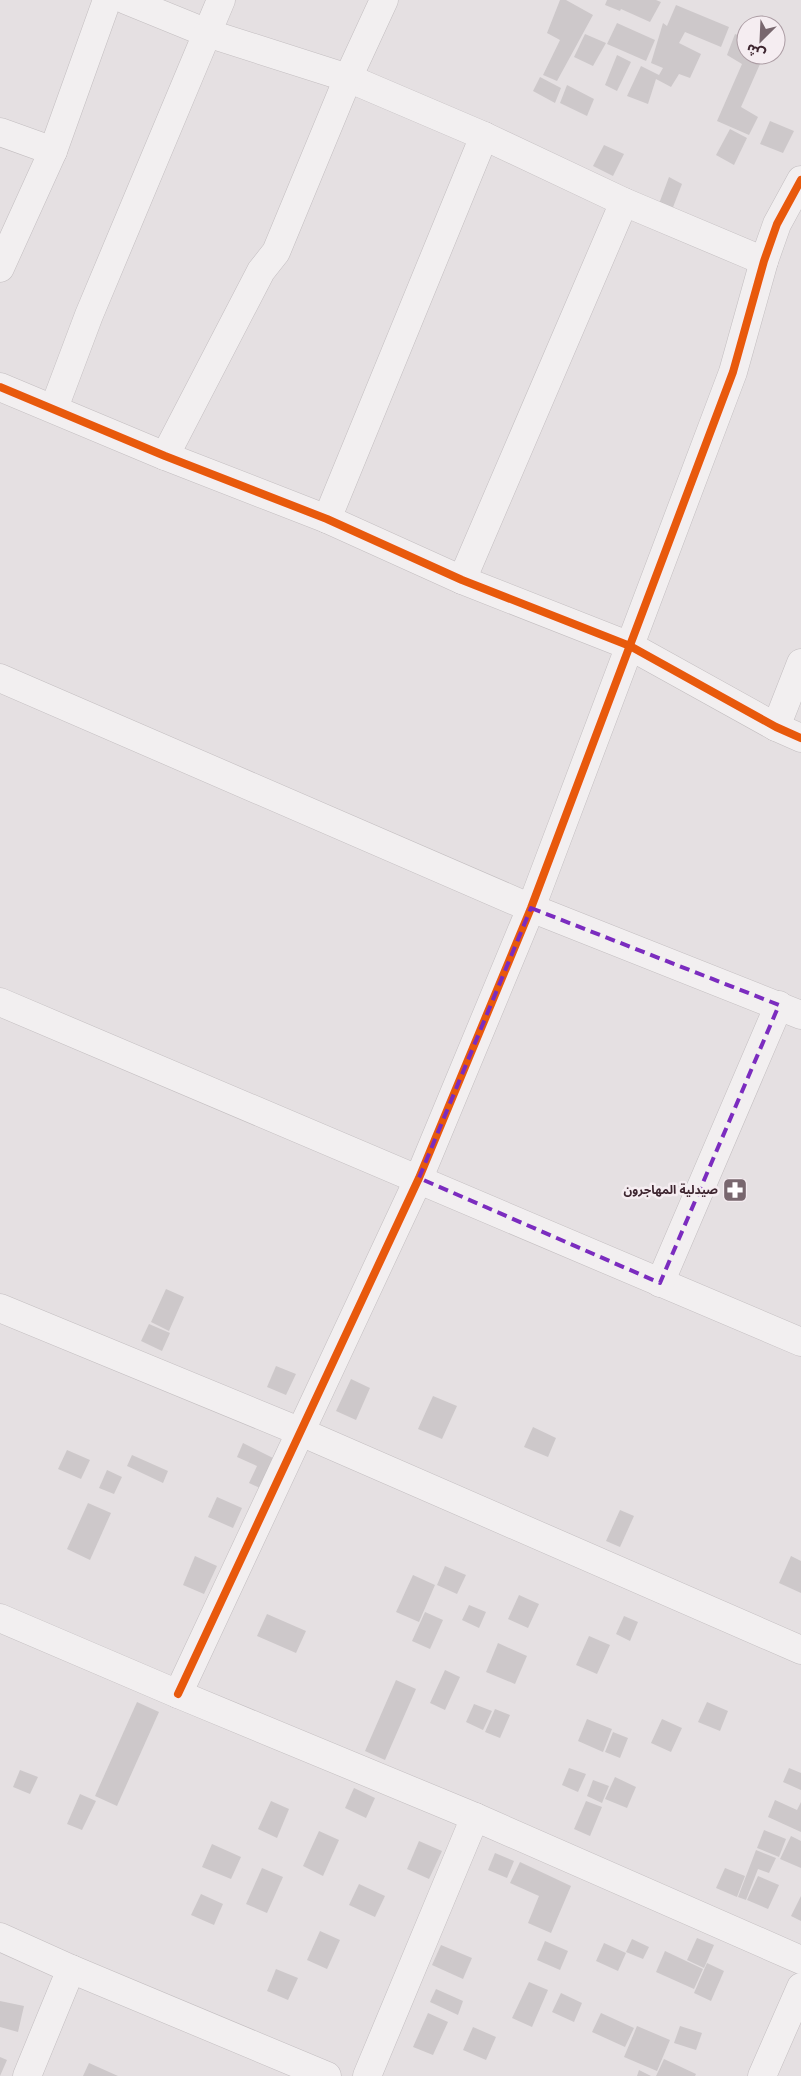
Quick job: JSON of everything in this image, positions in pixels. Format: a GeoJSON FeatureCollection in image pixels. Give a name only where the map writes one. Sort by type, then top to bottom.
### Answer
{"type":"FeatureCollection","features":[{"type":"Feature","properties":{"kind":"street"},"geometry":{"type":"LineString","coordinates":[[0,268],[53,151],[107,0]]}},
{"type":"Feature","properties":{"kind":"street"},"geometry":{"type":"LineString","coordinates":[[126,0],[207,33],[348,78],[484,136],[624,202],[764,261]]}},
{"type":"Feature","properties":{"kind":"street"},"geometry":{"type":"LineString","coordinates":[[54,408],[89,314],[220,0]]}},
{"type":"Feature","properties":{"kind":"street"},"geometry":{"type":"LineString","coordinates":[[165,456],[261,271],[276,252],[348,78],[384,0]]}},
{"type":"Feature","properties":{"kind":"street"},"geometry":{"type":"LineString","coordinates":[[0,132],[53,151]]}},
{"type":"Feature","properties":{"kind":"street"},"geometry":{"type":"LineString","coordinates":[[327,519],[484,136]]}},
{"type":"Feature","properties":{"kind":"street"},"geometry":{"type":"LineString","coordinates":[[178,1694],[419,1178],[531,908],[733,372],[764,261],[777,224],[801,180]]}},
{"type":"Feature","properties":{"kind":"street"},"geometry":{"type":"LineString","coordinates":[[462,580],[624,202]]}},
{"type":"Feature","properties":{"kind":"street"},"geometry":{"type":"LineString","coordinates":[[0,387],[165,456],[327,519],[462,580],[630,646],[776,727],[801,738]]}},
{"type":"Feature","properties":{"kind":"street"},"geometry":{"type":"LineString","coordinates":[[776,727],[801,663]]}},
{"type":"Feature","properties":{"kind":"street"},"geometry":{"type":"LineString","coordinates":[[0,678],[531,908],[790,1010],[660,1283]]}},
{"type":"Feature","properties":{"kind":"street"},"geometry":{"type":"LineString","coordinates":[[0,1002],[419,1178],[801,1342]]}},
{"type":"Feature","properties":{"kind":"street"},"geometry":{"type":"LineString","coordinates":[[0,1308],[301,1432],[801,1650]]}},
{"type":"Feature","properties":{"kind":"street"},"geometry":{"type":"LineString","coordinates":[[0,1618],[475,1817],[801,1960]]}},
{"type":"Feature","properties":{"kind":"street"},"geometry":{"type":"LineString","coordinates":[[367,2076],[475,1817]]}},
{"type":"Feature","properties":{"kind":"street"},"geometry":{"type":"LineString","coordinates":[[0,1936],[71,1969],[328,2076]]}},
{"type":"Feature","properties":{"kind":"street"},"geometry":{"type":"LineString","coordinates":[[27,2076],[71,1969]]}},
{"type":"Feature","properties":{"kind":"street"},"geometry":{"type":"LineString","coordinates":[[762,2076],[801,1986]]}},
{"type":"Feature","properties":{"kind":"highlighted area"},"geometry":{"type":"Polygon","coordinates":[[[531,908],[779,1005],[660,1283],[419,1178],[531,908]]]}},
{"type":"Feature","properties":{"kind":"building"},"geometry":{"type":"Polygon","coordinates":[[[560,0],[566,0],[593,15],[557,81],[543,75],[560,40],[547,33],[560,0]]]}},
{"type":"Feature","properties":{"kind":"building"},"geometry":{"type":"Polygon","coordinates":[[[607,0],[656,0],[661,2],[650,22],[621,9],[620,11],[605,5],[607,0]]]}},
{"type":"Feature","properties":{"kind":"building"},"geometry":{"type":"Polygon","coordinates":[[[676,5],[729,27],[721,47],[685,32],[679,43],[701,54],[690,78],[679,74],[671,87],[656,79],[648,104],[627,96],[641,66],[659,75],[663,68],[651,63],[663,23],[667,26],[676,5]]]}},
{"type":"Feature","properties":{"kind":"building"},"geometry":{"type":"Polygon","coordinates":[[[617,23],[655,40],[646,61],[607,44],[617,23]]]}},
{"type":"Feature","properties":{"kind":"building"},"geometry":{"type":"Polygon","coordinates":[[[585,34],[606,43],[593,66],[574,57],[585,34]]]}},
{"type":"Feature","properties":{"kind":"building"},"geometry":{"type":"Polygon","coordinates":[[[735,34],[736,34],[736,60],[727,55],[735,34]]]}},
{"type":"Feature","properties":{"kind":"building"},"geometry":{"type":"Polygon","coordinates":[[[617,55],[631,62],[617,91],[605,85],[617,55]]]}},
{"type":"Feature","properties":{"kind":"building"},"geometry":{"type":"Polygon","coordinates":[[[742,65],[760,65],[741,107],[758,117],[749,135],[717,121],[742,65]]]}},
{"type":"Feature","properties":{"kind":"building"},"geometry":{"type":"Polygon","coordinates":[[[540,77],[561,88],[555,103],[533,91],[540,77]]]}},
{"type":"Feature","properties":{"kind":"building"},"geometry":{"type":"Polygon","coordinates":[[[567,85],[594,99],[587,116],[560,103],[567,85]]]}},
{"type":"Feature","properties":{"kind":"building"},"geometry":{"type":"Polygon","coordinates":[[[770,121],[794,131],[783,153],[760,144],[770,121]]]}},
{"type":"Feature","properties":{"kind":"building"},"geometry":{"type":"Polygon","coordinates":[[[730,129],[747,138],[734,165],[716,155],[730,129]]]}},
{"type":"Feature","properties":{"kind":"building"},"geometry":{"type":"Polygon","coordinates":[[[604,145],[624,154],[613,176],[593,166],[604,145]]]}},
{"type":"Feature","properties":{"kind":"building"},"geometry":{"type":"Polygon","coordinates":[[[669,177],[682,184],[670,215],[657,209],[669,177]]]}},
{"type":"Feature","properties":{"kind":"building"},"geometry":{"type":"Polygon","coordinates":[[[166,1289],[184,1297],[169,1331],[151,1322],[166,1289]]]}},
{"type":"Feature","properties":{"kind":"building"},"geometry":{"type":"Polygon","coordinates":[[[149,1324],[170,1333],[162,1351],[141,1341],[149,1324]]]}},
{"type":"Feature","properties":{"kind":"building"},"geometry":{"type":"Polygon","coordinates":[[[276,1366],[296,1374],[286,1395],[267,1387],[276,1366]]]}},
{"type":"Feature","properties":{"kind":"building"},"geometry":{"type":"Polygon","coordinates":[[[351,1379],[370,1388],[356,1420],[336,1411],[351,1379]]]}},
{"type":"Feature","properties":{"kind":"building"},"geometry":{"type":"Polygon","coordinates":[[[433,1396],[457,1406],[442,1439],[418,1429],[433,1396]]]}},
{"type":"Feature","properties":{"kind":"building"},"geometry":{"type":"Polygon","coordinates":[[[533,1427],[556,1438],[548,1457],[524,1447],[533,1427]]]}},
{"type":"Feature","properties":{"kind":"building"},"geometry":{"type":"Polygon","coordinates":[[[243,1443],[273,1458],[260,1488],[249,1483],[257,1466],[237,1457],[243,1443]]]}},
{"type":"Feature","properties":{"kind":"building"},"geometry":{"type":"Polygon","coordinates":[[[67,1450],[90,1460],[81,1479],[58,1469],[67,1450]]]}},
{"type":"Feature","properties":{"kind":"building"},"geometry":{"type":"Polygon","coordinates":[[[132,1455],[168,1471],[163,1483],[127,1466],[132,1455]]]}},
{"type":"Feature","properties":{"kind":"building"},"geometry":{"type":"Polygon","coordinates":[[[107,1470],[122,1477],[114,1494],[99,1488],[107,1470]]]}},
{"type":"Feature","properties":{"kind":"building"},"geometry":{"type":"Polygon","coordinates":[[[217,1497],[242,1508],[233,1528],[208,1517],[217,1497]]]}},
{"type":"Feature","properties":{"kind":"building"},"geometry":{"type":"Polygon","coordinates":[[[88,1503],[111,1513],[90,1560],[67,1549],[88,1503]]]}},
{"type":"Feature","properties":{"kind":"building"},"geometry":{"type":"Polygon","coordinates":[[[620,1510],[634,1516],[620,1547],[606,1541],[620,1510]]]}},
{"type":"Feature","properties":{"kind":"building"},"geometry":{"type":"Polygon","coordinates":[[[195,1556],[217,1566],[204,1594],[183,1585],[195,1556]]]}},
{"type":"Feature","properties":{"kind":"building"},"geometry":{"type":"Polygon","coordinates":[[[791,1556],[801,1561],[801,1593],[779,1583],[791,1556]]]}},
{"type":"Feature","properties":{"kind":"building"},"geometry":{"type":"Polygon","coordinates":[[[445,1566],[466,1575],[457,1594],[437,1585],[445,1566]]]}},
{"type":"Feature","properties":{"kind":"building"},"geometry":{"type":"Polygon","coordinates":[[[413,1575],[435,1585],[419,1622],[396,1612],[413,1575]]]}},
{"type":"Feature","properties":{"kind":"building"},"geometry":{"type":"Polygon","coordinates":[[[519,1595],[539,1604],[528,1628],[508,1619],[519,1595]]]}},
{"type":"Feature","properties":{"kind":"building"},"geometry":{"type":"Polygon","coordinates":[[[469,1605],[486,1612],[479,1628],[462,1620],[469,1605]]]}},
{"type":"Feature","properties":{"kind":"building"},"geometry":{"type":"Polygon","coordinates":[[[425,1612],[443,1620],[430,1649],[412,1641],[425,1612]]]}},
{"type":"Feature","properties":{"kind":"building"},"geometry":{"type":"Polygon","coordinates":[[[267,1614],[306,1631],[296,1653],[257,1636],[267,1614]]]}},
{"type":"Feature","properties":{"kind":"building"},"geometry":{"type":"Polygon","coordinates":[[[624,1616],[638,1622],[630,1641],[616,1634],[624,1616]]]}},
{"type":"Feature","properties":{"kind":"building"},"geometry":{"type":"Polygon","coordinates":[[[589,1636],[610,1645],[597,1674],[576,1665],[589,1636]]]}},
{"type":"Feature","properties":{"kind":"building"},"geometry":{"type":"Polygon","coordinates":[[[498,1643],[527,1656],[515,1684],[486,1672],[498,1643]]]}},
{"type":"Feature","properties":{"kind":"building"},"geometry":{"type":"Polygon","coordinates":[[[445,1670],[460,1677],[445,1710],[430,1703],[445,1670]]]}},
{"type":"Feature","properties":{"kind":"building"},"geometry":{"type":"Polygon","coordinates":[[[396,1680],[416,1689],[385,1760],[365,1751],[396,1680]]]}},
{"type":"Feature","properties":{"kind":"building"},"geometry":{"type":"Polygon","coordinates":[[[137,1702],[159,1712],[117,1806],[95,1796],[137,1702]]]}},
{"type":"Feature","properties":{"kind":"building"},"geometry":{"type":"Polygon","coordinates":[[[707,1702],[728,1711],[720,1731],[698,1722],[707,1702]]]}},
{"type":"Feature","properties":{"kind":"building"},"geometry":{"type":"Polygon","coordinates":[[[474,1704],[492,1711],[483,1730],[466,1722],[474,1704]]]}},
{"type":"Feature","properties":{"kind":"building"},"geometry":{"type":"Polygon","coordinates":[[[495,1709],[510,1715],[500,1738],[485,1732],[495,1709]]]}},
{"type":"Feature","properties":{"kind":"building"},"geometry":{"type":"Polygon","coordinates":[[[587,1719],[612,1729],[603,1752],[578,1741],[587,1719]]]}},
{"type":"Feature","properties":{"kind":"building"},"geometry":{"type":"Polygon","coordinates":[[[662,1719],[682,1728],[671,1752],[651,1743],[662,1719]]]}},
{"type":"Feature","properties":{"kind":"building"},"geometry":{"type":"Polygon","coordinates":[[[613,1732],[628,1738],[620,1758],[605,1752],[613,1732]]]}},
{"type":"Feature","properties":{"kind":"building"},"geometry":{"type":"Polygon","coordinates":[[[569,1768],[586,1774],[578,1792],[562,1785],[569,1768]]]}},
{"type":"Feature","properties":{"kind":"building"},"geometry":{"type":"Polygon","coordinates":[[[789,1768],[801,1773],[801,1790],[783,1782],[789,1768]]]}},
{"type":"Feature","properties":{"kind":"building"},"geometry":{"type":"Polygon","coordinates":[[[20,1770],[38,1777],[30,1794],[13,1787],[20,1770]]]}},
{"type":"Feature","properties":{"kind":"building"},"geometry":{"type":"Polygon","coordinates":[[[615,1777],[636,1787],[627,1808],[605,1799],[615,1777]]]}},
{"type":"Feature","properties":{"kind":"building"},"geometry":{"type":"Polygon","coordinates":[[[593,1780],[609,1786],[602,1803],[587,1796],[593,1780]]]}},
{"type":"Feature","properties":{"kind":"building"},"geometry":{"type":"Polygon","coordinates":[[[354,1788],[375,1798],[366,1818],[345,1808],[354,1788]]]}},
{"type":"Feature","properties":{"kind":"building"},"geometry":{"type":"Polygon","coordinates":[[[80,1794],[96,1801],[82,1830],[67,1824],[80,1794]]]}},
{"type":"Feature","properties":{"kind":"building"},"geometry":{"type":"Polygon","coordinates":[[[775,1800],[797,1810],[801,1802],[801,1832],[768,1817],[775,1800]]]}},
{"type":"Feature","properties":{"kind":"building"},"geometry":{"type":"Polygon","coordinates":[[[271,1801],[289,1809],[277,1838],[258,1829],[271,1801]]]}},
{"type":"Feature","properties":{"kind":"building"},"geometry":{"type":"Polygon","coordinates":[[[586,1801],[602,1807],[590,1836],[574,1829],[586,1801]]]}},
{"type":"Feature","properties":{"kind":"building"},"geometry":{"type":"Polygon","coordinates":[[[764,1830],[786,1839],[779,1857],[757,1848],[764,1830]]]}},
{"type":"Feature","properties":{"kind":"building"},"geometry":{"type":"Polygon","coordinates":[[[319,1831],[339,1840],[323,1876],[303,1866],[319,1831]]]}},
{"type":"Feature","properties":{"kind":"building"},"geometry":{"type":"Polygon","coordinates":[[[791,1836],[801,1841],[801,1868],[780,1859],[791,1836]]]}},
{"type":"Feature","properties":{"kind":"building"},"geometry":{"type":"Polygon","coordinates":[[[419,1841],[442,1851],[429,1879],[407,1869],[419,1841]]]}},
{"type":"Feature","properties":{"kind":"building"},"geometry":{"type":"Polygon","coordinates":[[[212,1844],[241,1857],[231,1879],[202,1867],[212,1844]]]}},
{"type":"Feature","properties":{"kind":"building"},"geometry":{"type":"Polygon","coordinates":[[[756,1850],[776,1858],[769,1873],[758,1869],[746,1900],[738,1897],[756,1850]]]}},
{"type":"Feature","properties":{"kind":"building"},"geometry":{"type":"Polygon","coordinates":[[[495,1853],[514,1861],[507,1878],[488,1870],[495,1853]]]}},
{"type":"Feature","properties":{"kind":"building"},"geometry":{"type":"Polygon","coordinates":[[[520,1862],[571,1886],[551,1933],[528,1923],[539,1896],[510,1883],[520,1862]]]}},
{"type":"Feature","properties":{"kind":"building"},"geometry":{"type":"Polygon","coordinates":[[[262,1868],[283,1877],[267,1913],[246,1904],[262,1868]]]}},
{"type":"Feature","properties":{"kind":"building"},"geometry":{"type":"Polygon","coordinates":[[[725,1868],[745,1876],[737,1897],[716,1888],[725,1868]]]}},
{"type":"Feature","properties":{"kind":"building"},"geometry":{"type":"Polygon","coordinates":[[[758,1876],[779,1885],[768,1909],[747,1900],[758,1876]]]}},
{"type":"Feature","properties":{"kind":"building"},"geometry":{"type":"Polygon","coordinates":[[[359,1884],[385,1896],[375,1917],[349,1905],[359,1884]]]}},
{"type":"Feature","properties":{"kind":"building"},"geometry":{"type":"Polygon","coordinates":[[[201,1894],[223,1904],[214,1925],[191,1915],[201,1894]]]}},
{"type":"Feature","properties":{"kind":"building"},"geometry":{"type":"Polygon","coordinates":[[[801,1896],[801,1921],[791,1916],[801,1896]]]}},
{"type":"Feature","properties":{"kind":"building"},"geometry":{"type":"Polygon","coordinates":[[[320,1931],[340,1940],[327,1969],[307,1960],[320,1931]]]}},
{"type":"Feature","properties":{"kind":"building"},"geometry":{"type":"Polygon","coordinates":[[[697,1938],[714,1945],[704,1968],[687,1960],[697,1938]]]}},
{"type":"Feature","properties":{"kind":"building"},"geometry":{"type":"Polygon","coordinates":[[[632,1939],[649,1947],[643,1959],[626,1952],[632,1939]]]}},
{"type":"Feature","properties":{"kind":"building"},"geometry":{"type":"Polygon","coordinates":[[[545,1941],[568,1951],[560,1970],[537,1960],[545,1941]]]}},
{"type":"Feature","properties":{"kind":"building"},"geometry":{"type":"Polygon","coordinates":[[[604,1943],[626,1953],[618,1971],[596,1961],[604,1943]]]}},
{"type":"Feature","properties":{"kind":"building"},"geometry":{"type":"Polygon","coordinates":[[[441,1945],[472,1958],[463,1979],[432,1965],[441,1945]]]}},
{"type":"Feature","properties":{"kind":"building"},"geometry":{"type":"Polygon","coordinates":[[[665,1951],[703,1969],[694,1989],[656,1972],[665,1951]]]}},
{"type":"Feature","properties":{"kind":"building"},"geometry":{"type":"Polygon","coordinates":[[[707,1963],[724,1971],[711,2001],[694,1993],[707,1963]]]}},
{"type":"Feature","properties":{"kind":"building"},"geometry":{"type":"Polygon","coordinates":[[[276,1969],[298,1978],[288,2000],[267,1991],[276,1969]]]}},
{"type":"Feature","properties":{"kind":"building"},"geometry":{"type":"Polygon","coordinates":[[[529,1982],[548,1990],[532,2027],[512,2018],[529,1982]]]}},
{"type":"Feature","properties":{"kind":"building"},"geometry":{"type":"Polygon","coordinates":[[[436,1989],[463,2001],[458,2015],[430,2002],[436,1989]]]}},
{"type":"Feature","properties":{"kind":"building"},"geometry":{"type":"Polygon","coordinates":[[[561,1993],[582,2003],[574,2022],[552,2012],[561,1993]]]}},
{"type":"Feature","properties":{"kind":"building"},"geometry":{"type":"Polygon","coordinates":[[[0,2001],[24,2006],[18,2032],[0,2027],[0,2001]]]}},
{"type":"Feature","properties":{"kind":"building"},"geometry":{"type":"Polygon","coordinates":[[[428,2013],[448,2022],[433,2055],[413,2047],[428,2013]]]}},
{"type":"Feature","properties":{"kind":"building"},"geometry":{"type":"Polygon","coordinates":[[[601,2013],[634,2028],[625,2047],[592,2032],[601,2013]]]}},
{"type":"Feature","properties":{"kind":"building"},"geometry":{"type":"Polygon","coordinates":[[[637,2026],[670,2040],[657,2071],[624,2057],[637,2026]]]}},
{"type":"Feature","properties":{"kind":"building"},"geometry":{"type":"Polygon","coordinates":[[[680,2026],[702,2033],[696,2050],[674,2043],[680,2026]]]}},
{"type":"Feature","properties":{"kind":"building"},"geometry":{"type":"Polygon","coordinates":[[[473,2027],[496,2037],[486,2060],[463,2050],[473,2027]]]}},
{"type":"Feature","properties":{"kind":"building"},"geometry":{"type":"Polygon","coordinates":[[[0,2057],[7,2060],[0,2076],[0,2057]]]}},
{"type":"Feature","properties":{"kind":"building"},"geometry":{"type":"Polygon","coordinates":[[[664,2059],[696,2074],[695,2076],[656,2076],[664,2059]]]}},
{"type":"Feature","properties":{"kind":"building"},"geometry":{"type":"Polygon","coordinates":[[[89,2063],[118,2076],[83,2076],[89,2063]]]}},
{"type":"Feature","properties":{"kind":"building"},"geometry":{"type":"Polygon","coordinates":[[[639,2070],[651,2076],[637,2076],[639,2070]]]}},
{"type":"Feature","properties":{"kind":"cycle path"},"geometry":{"type":"LineString","coordinates":[[178,1694],[419,1178],[531,908],[733,372],[764,261],[777,224],[801,180]]}},
{"type":"Feature","properties":{"kind":"cycle path"},"geometry":{"type":"LineString","coordinates":[[0,387],[165,456],[327,519],[462,580],[630,646],[776,727],[801,738]]}},
{"type":"Feature","properties":{"kind":"place","name":"صيدلية المهاجرون"},"geometry":{"type":"Point","coordinates":[735,1190]}}]}
